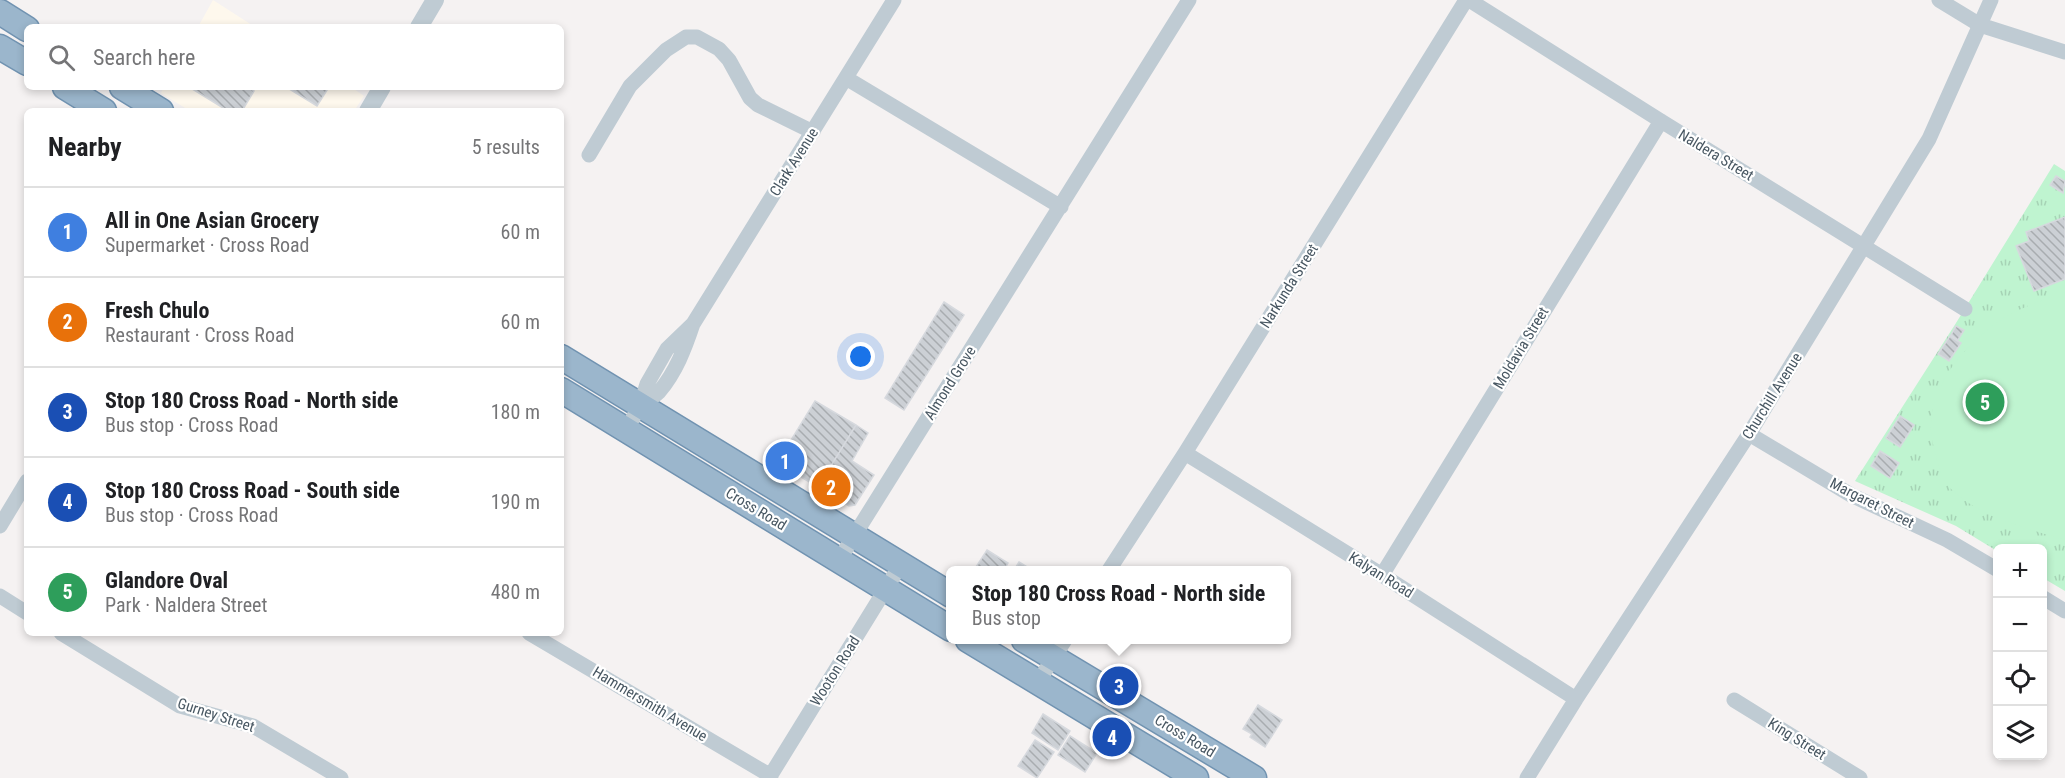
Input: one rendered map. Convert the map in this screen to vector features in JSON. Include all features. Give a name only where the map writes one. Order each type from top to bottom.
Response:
[{"type":"highway","points":[[0,12],[24,26]]},
{"type":"highway","points":[[0,47],[24,61]]},
{"type":"highway","points":[[70,90],[99,108]]},
{"type":"highway","points":[[127,90],[155,108]]},
{"type":"highway","name":"Cross Road","points":[[564,359],[946,592]]},
{"type":"highway","name":"Cross Road","points":[[564,392],[946,626]]},
{"type":"highway","name":"Cross Road","points":[[976,644],[1196,778]]},
{"type":"highway","name":"Cross Road","points":[[1042,644],[1059,649],[1211,752],[1254,778]]},
{"type":"street","name":"Clark Avenue","points":[[626,430],[640,405],[647,384],[667,349],[693,324],[894,0]]},
{"type":"street","name":"Almond Grove","points":[[838,560],[1189,0]]},
{"type":"street","name":"Naldera Street","points":[[1467,0],[1660,122],[1965,309]]},
{"type":"street","name":"Narkunda Street","points":[[1112,566],[1185,453],[1467,0]]},
{"type":"street","points":[[1939,0],[1980,25],[2065,52]]},
{"type":"street","name":"Churchill Avenue","points":[[1527,778],[1749,434],[1929,139],[1991,0]]},
{"type":"street","points":[[420,24],[430,2]]},
{"type":"street","points":[[589,155],[630,86],[666,50],[686,37],[697,37],[719,49],[729,60],[750,98],[758,105],[813,132]]},
{"type":"street","points":[[846,78],[1061,207]]},
{"type":"street","points":[[370,108],[380,90]]},
{"type":"street","name":"Moldavia Street","points":[[1382,575],[1660,122]]},
{"type":"street","name":"Margaret Street","points":[[1749,434],[1851,495],[1947,540],[1993,567]]},
{"type":"street","name":"Kalyan Road","points":[[1185,453],[1576,699]]},
{"type":"street","points":[[0,526],[24,487]]},
{"type":"street","name":"Wooton Road","points":[[770,777],[901,564]]},
{"type":"street","points":[[0,596],[24,611]]},
{"type":"street","points":[[2045,598],[2065,611]]},
{"type":"street","name":"Gurney Street","points":[[66,636],[180,706],[253,726],[341,778]]},
{"type":"street","name":"Hammersmith Avenue","points":[[534,636],[770,777]]},
{"type":"street","points":[[1038,682],[1059,649]]},
{"type":"street","name":"King Street","points":[[1734,700],[1860,778]]},
{"type":"street","points":[[1196,778],[1211,752]]},
{"type":"shaded area","points":[[213,0],[250,24],[200,24]]},
{"type":"shaded area","points":[[162,90],[355,90],[364,96],[356,108],[185,108],[161,93]]},
{"type":"green space","points":[[2054,164],[2065,171],[2065,591],[2047,580],[2047,544],[1993,544],[1993,549],[1956,526],[1855,481]]},
{"type":"green space","points":[[2065,292],[2065,540],[1990,515],[1976,508],[1952,490],[1939,469],[1931,425],[1933,407],[1939,390],[1959,357],[1973,343],[2009,315]]},
{"type":"building","points":[[194,90],[254,91],[244,108],[223,108]]},
{"type":"building","points":[[291,90],[327,90],[317,106]]},
{"type":"building","points":[[2056,176],[2065,181],[2063,193],[2050,185]]},
{"type":"building","points":[[2065,217],[2065,279],[2034,291],[2016,246],[2029,241],[2026,232]]},
{"type":"building","points":[[944,302],[964,315],[904,410],[885,398]]},
{"type":"building","points":[[1956,326],[1964,330],[1958,340],[1951,335]]},
{"type":"building","points":[[1950,336],[1961,343],[1949,361],[1938,354]]},
{"type":"building","points":[[815,401],[856,425],[818,487],[777,463]]},
{"type":"building","points":[[1900,416],[1914,425],[1900,447],[1886,438]]},
{"type":"building","points":[[856,425],[868,433],[852,461],[874,475],[855,505],[849,506],[818,487]]},
{"type":"building","points":[[1880,451],[1899,463],[1890,478],[1871,466]]},
{"type":"building","points":[[987,550],[1008,563],[1006,566],[977,566]]},
{"type":"building","points":[[1258,705],[1282,720],[1265,747],[1250,737],[1252,734],[1243,729]]},
{"type":"building","points":[[1043,714],[1070,731],[1058,750],[1032,733]]},
{"type":"building","points":[[1070,736],[1097,753],[1085,772],[1058,755]]},
{"type":"building","points":[[1035,740],[1054,752],[1037,778],[1018,766]]},
{"type":"place","name":"Glandore Oval","points":[[1985,402]]},
{"type":"place","name":"All in One Asian Grocery","points":[[785,461]]},
{"type":"place","name":"Fresh Chulo","points":[[831,487]]},
{"type":"place","name":"Stop 180 Cross Road - North side","points":[[1119,686]]},
{"type":"place","name":"Stop 180 Cross Road - South side","points":[[1112,737]]}]
